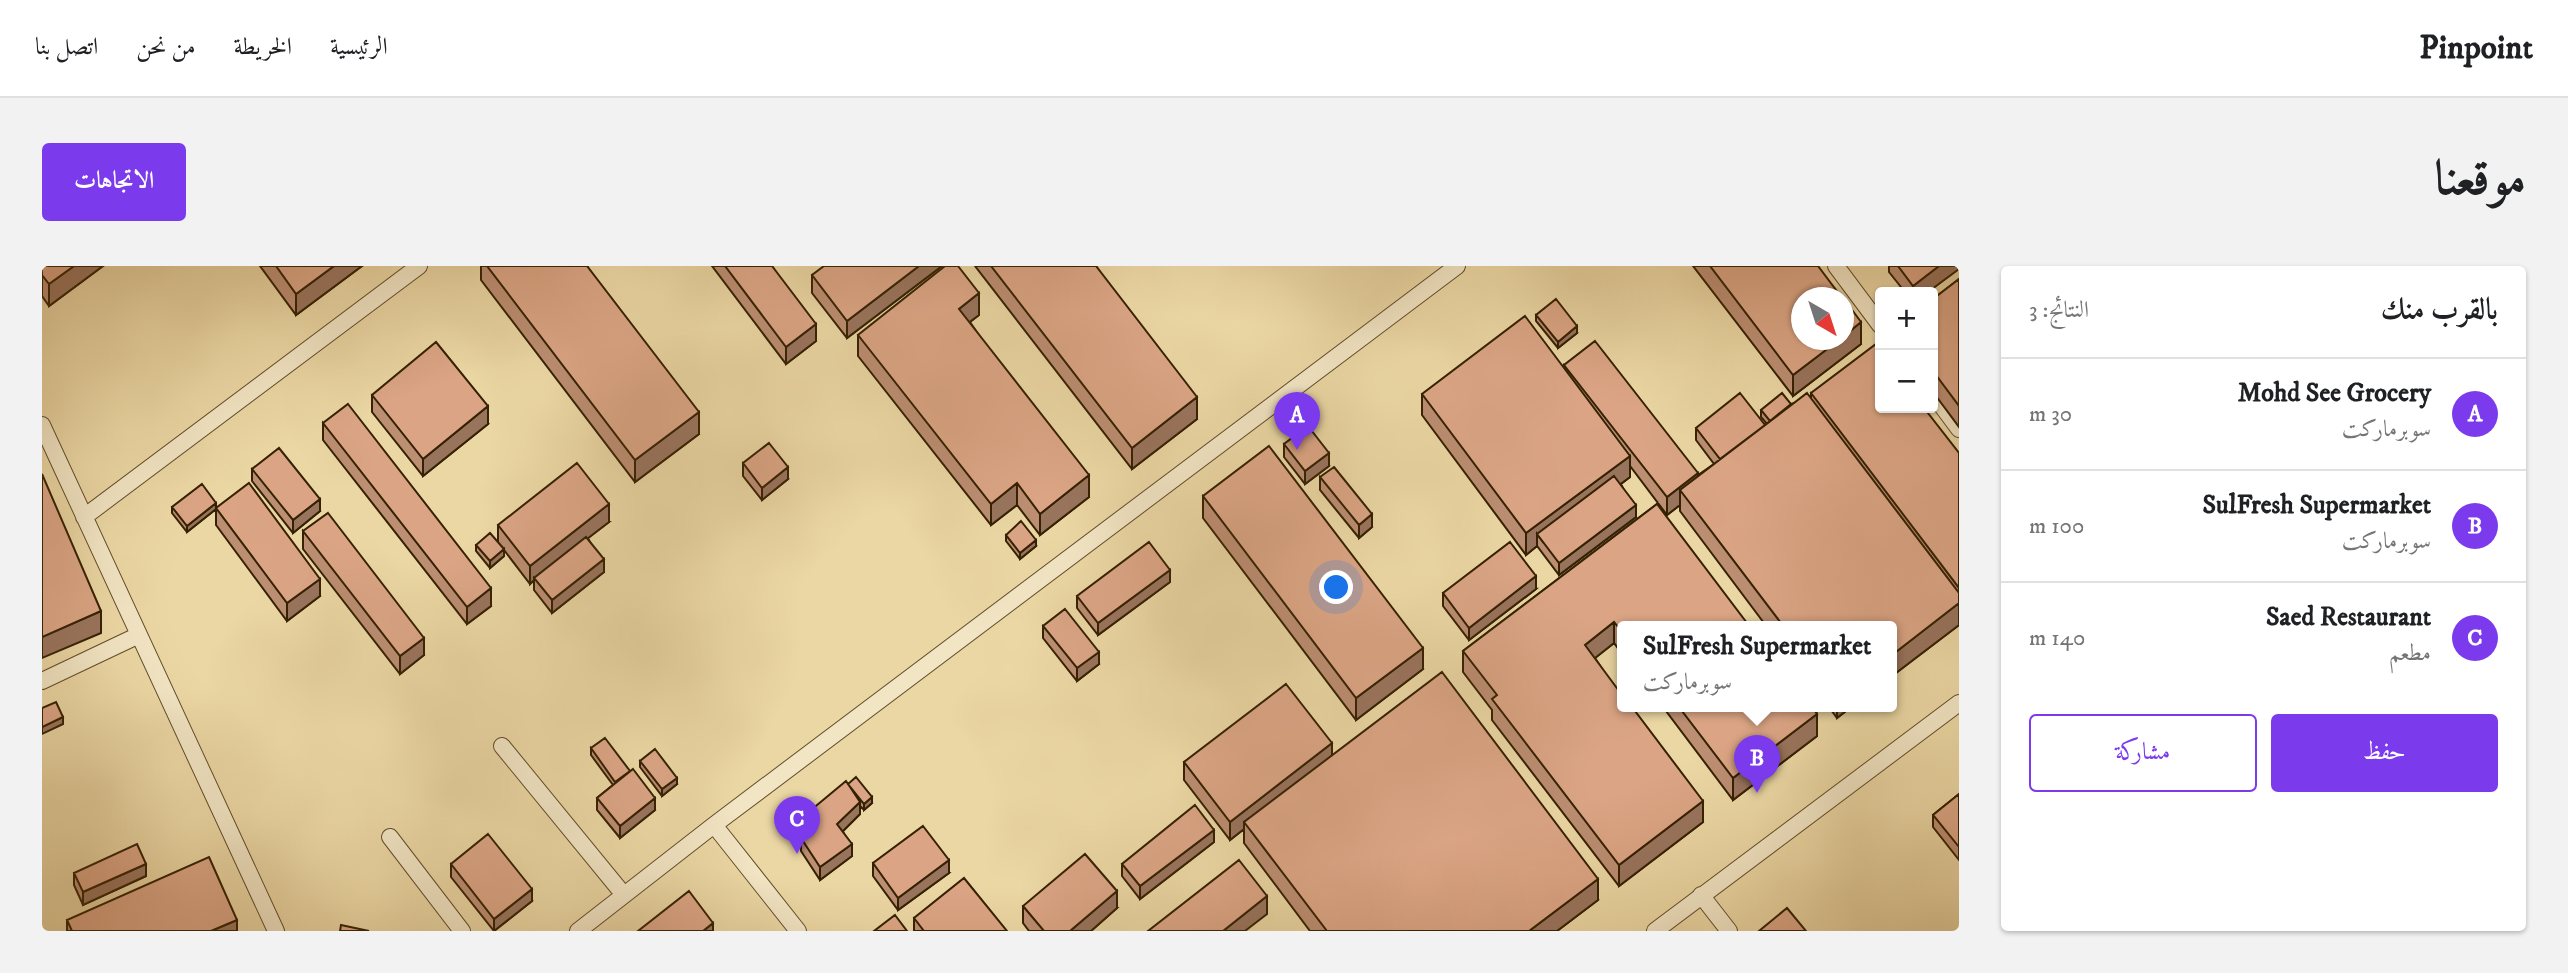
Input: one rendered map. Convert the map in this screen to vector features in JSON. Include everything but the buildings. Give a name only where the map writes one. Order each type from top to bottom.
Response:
[{"type":"lane","points":[[84,517],[419,266]]},
{"type":"lane","points":[[578,931],[714,825],[1457,266]]},
{"type":"lane","points":[[1836,266],[1875,318]]},
{"type":"lane","points":[[1938,401],[1959,429]]},
{"type":"lane","points":[[42,425],[276,931]]},
{"type":"lane","points":[[42,681],[139,635]]},
{"type":"lane","points":[[1655,931],[1959,703]]},
{"type":"lane","points":[[502,746],[624,895]]},
{"type":"lane","points":[[714,825],[798,931]]},
{"type":"lane","points":[[390,837],[462,931]]},
{"type":"lane","points":[[1701,895],[1729,931]]},
{"type":"place","name":"Mohd See Grocery","points":[[1297,450]]},
{"type":"place","name":"SulFresh Supermarket","points":[[1757,793]]},
{"type":"place","name":"Saed Restaurant","points":[[797,854]]}]
